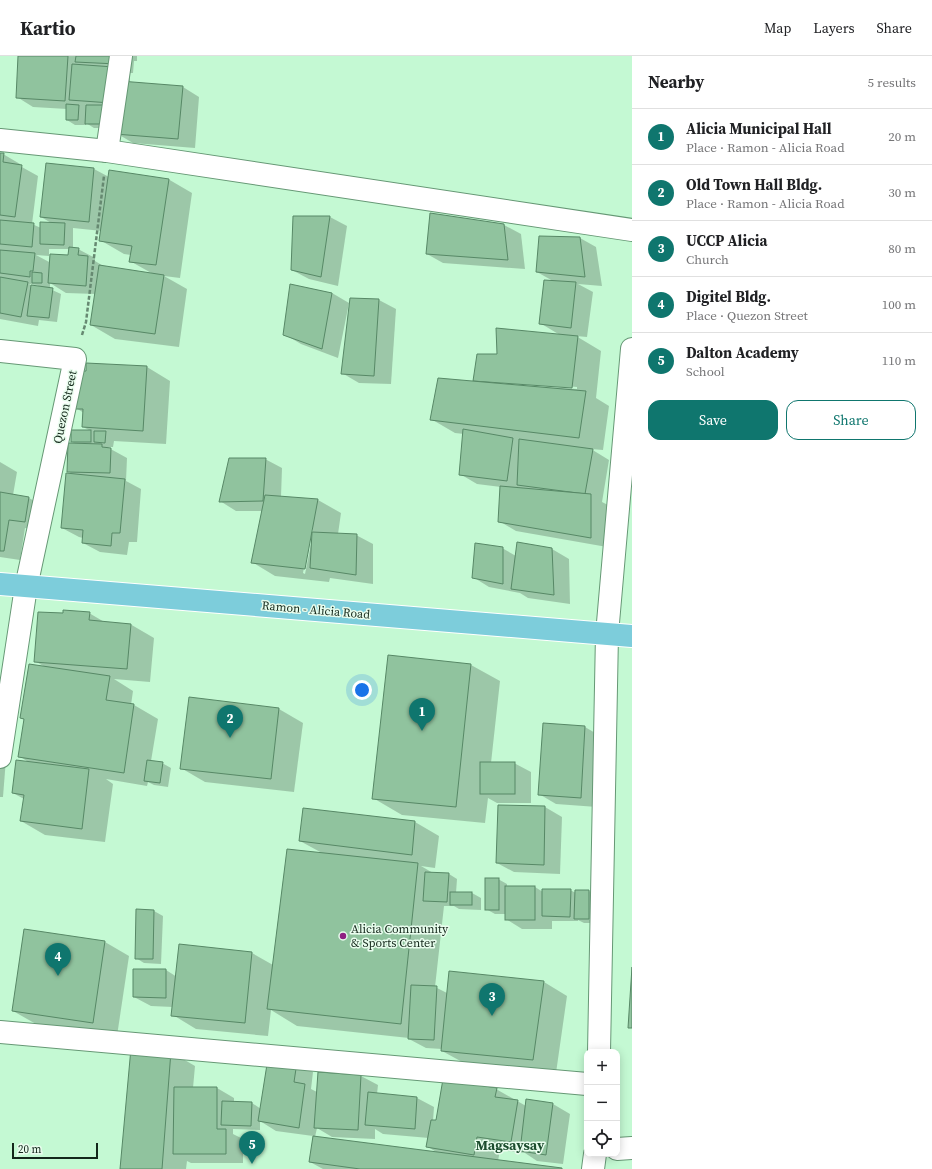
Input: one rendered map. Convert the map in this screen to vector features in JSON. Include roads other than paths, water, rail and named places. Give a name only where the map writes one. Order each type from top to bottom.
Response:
[{"type":"main road","name":"Ramon - Alicia Road","points":[[0,584],[632,636]]},
{"type":"street","points":[[107,151],[122,56]]},
{"type":"street","points":[[0,140],[107,151],[632,230]]},
{"type":"street","points":[[598,1049],[607,634],[632,349]]},
{"type":"street","name":"Quezon Street","points":[[0,352],[76,359],[26,587],[0,757]]},
{"type":"street","points":[[0,1032],[584,1084]]},
{"type":"street","points":[[620,1149],[632,1148]]},
{"type":"street","points":[[593,1169],[595,1157]]},
{"type":"place","name":"Alicia Municipal Hall","points":[[422,731]]},
{"type":"place","name":"Old Town Hall Bldg.","points":[[230,738]]},
{"type":"place","name":"Alicia Community & Sports Center","points":[[343,936]]},
{"type":"place","name":"Digitel Bldg.","points":[[58,976]]},
{"type":"place","name":"UCCP Alicia","points":[[492,1016]]},
{"type":"place","name":"Dalton Academy","points":[[252,1164]]},
{"type":"district","name":"Magsaysay","points":[[510,1145]]}]
